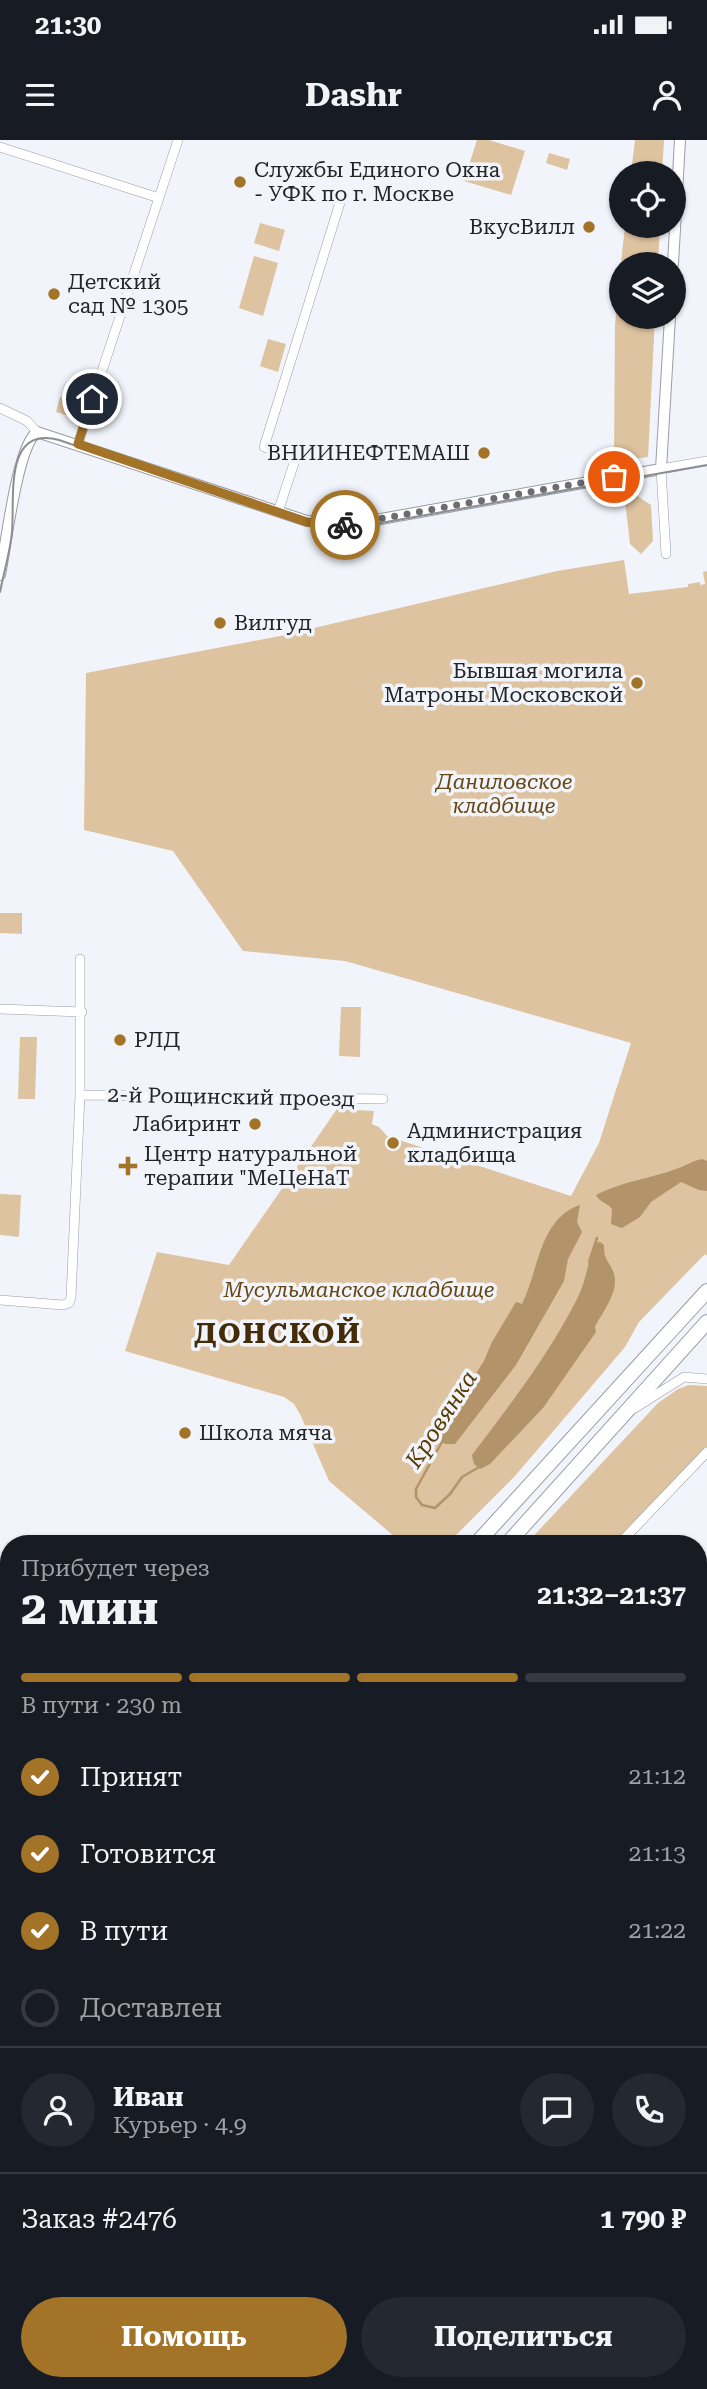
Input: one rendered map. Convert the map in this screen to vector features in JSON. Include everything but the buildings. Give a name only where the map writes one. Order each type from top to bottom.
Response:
[{"type":"main road","points":[[484,1535],[707,1290]]},
{"type":"main road","points":[[515,1535],[707,1322]]},
{"type":"street","points":[[78,444],[178,140]]},
{"type":"street","points":[[674,252],[680,140]]},
{"type":"street","points":[[0,147],[159,198]]},
{"type":"street","points":[[278,512],[296,457],[264,447],[343,193]]},
{"type":"street","points":[[666,554],[661,469],[669,329]]},
{"type":"street","points":[[0,408],[27,421],[37,432],[307,522],[347,525],[707,461]]},
{"type":"street","points":[[0,575],[22,459],[30,436],[37,432]]},
{"type":"street","points":[[0,1300],[63,1305],[69,1303],[71,1297],[80,1095],[80,960]]},
{"type":"street","points":[[0,1009],[82,1012]]},
{"type":"street","name":"2-й Рощинский проезд","points":[[80,1095],[383,1099]]},
{"type":"street","points":[[619,1418],[684,1377],[707,1379]]},
{"type":"street","points":[[628,1535],[707,1452]]},
{"type":"green space","points":[[477,140],[489,140],[525,151],[511,195],[464,181]]},
{"type":"green space","points":[[635,140],[664,140],[663,161],[632,161]]},
{"type":"green space","points":[[549,153],[570,159],[567,170],[546,163]]},
{"type":"green space","points":[[260,223],[285,230],[279,251],[254,243]]},
{"type":"green space","points":[[624,238],[659,238],[659,252],[622,252]]},
{"type":"green space","points":[[254,256],[278,263],[263,316],[239,308]]},
{"type":"green space","points":[[615,329],[654,329],[648,457],[614,461]]},
{"type":"green space","points":[[268,339],[286,344],[278,372],[260,366]]},
{"type":"green space","points":[[60,397],[73,401],[69,416],[56,412]]},
{"type":"green space","points":[[634,494],[651,505],[653,541],[641,554],[630,544],[625,501]]},
{"type":"green space","points":[[624,560],[629,594],[688,587],[688,584],[700,582],[700,585],[705,584],[703,572],[707,571],[707,1256],[705,1254],[639,1322],[625,1347],[515,1476],[456,1535],[393,1535],[329,1481],[300,1414],[294,1404],[284,1397],[125,1351],[157,1252],[229,1265],[337,1109],[374,1111],[372,1124],[387,1136],[571,1196],[599,1143],[631,1043],[345,961],[243,951],[173,851],[84,830],[86,673],[280,636],[557,571]]},
{"type":"green space","points":[[0,913],[22,913],[22,934],[0,933]]},
{"type":"green space","points":[[341,1007],[361,1007],[360,1057],[339,1056]]},
{"type":"green space","points":[[20,1037],[37,1037],[35,1099],[18,1099]]},
{"type":"green space","points":[[0,1194],[21,1195],[19,1237],[0,1235]]},
{"type":"green space","points":[[689,1385],[707,1386],[707,1459],[634,1535],[534,1535],[658,1403]]},
{"type":"shaded area","points":[[702,1159],[707,1161],[707,1191],[681,1182],[651,1202],[640,1217],[622,1228],[611,1224],[612,1209],[596,1195],[616,1186]]},
{"type":"shaded area","points":[[580,1205],[577,1222],[582,1232],[568,1259],[564,1281],[516,1365],[455,1444],[445,1444],[438,1439],[439,1431],[484,1361],[516,1302],[522,1304],[548,1234],[566,1212]]},
{"type":"shaded area","points":[[595,1243],[604,1245],[613,1271],[615,1286],[595,1327],[596,1332],[543,1408],[490,1464],[480,1469],[474,1464],[472,1455],[554,1340],[580,1292]]},
{"type":"waterway","name":"Кровянка","points":[[589,1262],[597,1238]]},
{"type":"waterway","name":"Кровянка","points":[[443,1440],[416,1489],[416,1497],[422,1505],[435,1508],[450,1494],[462,1477],[481,1466]]},
{"type":"tram line","points":[[0,592],[11,540],[16,468],[20,454],[28,443],[41,438],[59,440],[306,525],[347,529],[707,465]]},
{"type":"way so far","points":[[345,525],[614,477]]},
{"type":"place","name":"Службы Единого Окна - УФК по г. Москве","points":[[240,182]]},
{"type":"place","name":"ВкусВилл","points":[[589,227]]},
{"type":"place","name":"Детский сад № 1305","points":[[54,294]]},
{"type":"place","name":"ВНИИНЕФТЕМАШ","points":[[484,453]]},
{"type":"place","name":"Вилгуд","points":[[220,623]]},
{"type":"place","name":"Бывшая могила Матроны Московской","points":[[637,683]]},
{"type":"place","name":"РЛД","points":[[120,1040]]},
{"type":"place","name":"Лабиринт","points":[[255,1124]]},
{"type":"place","name":"Администрация кладбища","points":[[393,1143]]},
{"type":"place","name":"Центр натуральной терапии \"МеЦеНаТ","points":[[128,1166]]},
{"type":"place","name":"Школа мяча","points":[[185,1433]]},
{"type":"district","name":"ДОНСКОЙ","points":[[278,1333]]},
{"type":"route","points":[[92,399],[78,444],[307,522],[345,525]]},
{"type":"park label","name":"Даниловское кладбище","points":[[504,794]]},
{"type":"park label","name":"Мусульманское кладбище","points":[[359,1290]]}]
